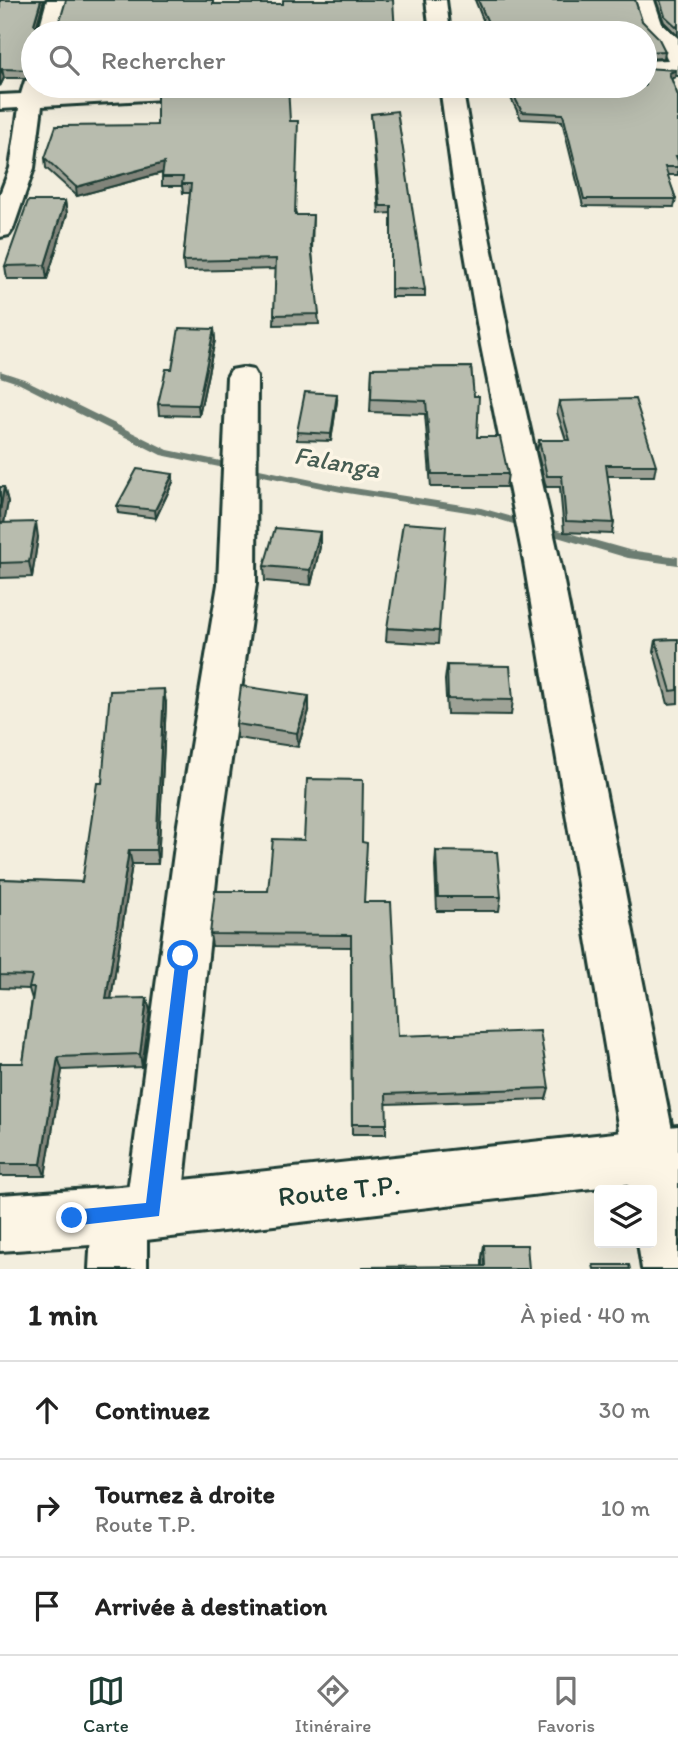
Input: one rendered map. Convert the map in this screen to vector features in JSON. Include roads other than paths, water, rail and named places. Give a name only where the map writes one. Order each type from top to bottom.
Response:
[{"type":"street","points":[[51,21],[57,0]]},
{"type":"street","points":[[436,0],[439,21]]},
{"type":"street","points":[[644,0],[651,21]]},
{"type":"street","points":[[657,30],[668,39],[678,59]]},
{"type":"street","points":[[657,67],[678,67]]},
{"type":"street","points":[[0,102],[21,96]]},
{"type":"street","points":[[0,229],[22,168],[30,98]]},
{"type":"street","points":[[454,98],[488,305],[664,1153],[671,1269]]},
{"type":"street","points":[[118,1269],[136,1213],[237,584],[242,377]]},
{"type":"street","name":"Route T.P.","points":[[0,1223],[136,1213],[664,1153]]},
{"type":"waterway","name":"Falanga","points":[[0,374],[21,381],[165,453],[341,489],[481,511],[628,554],[678,561]]}]
